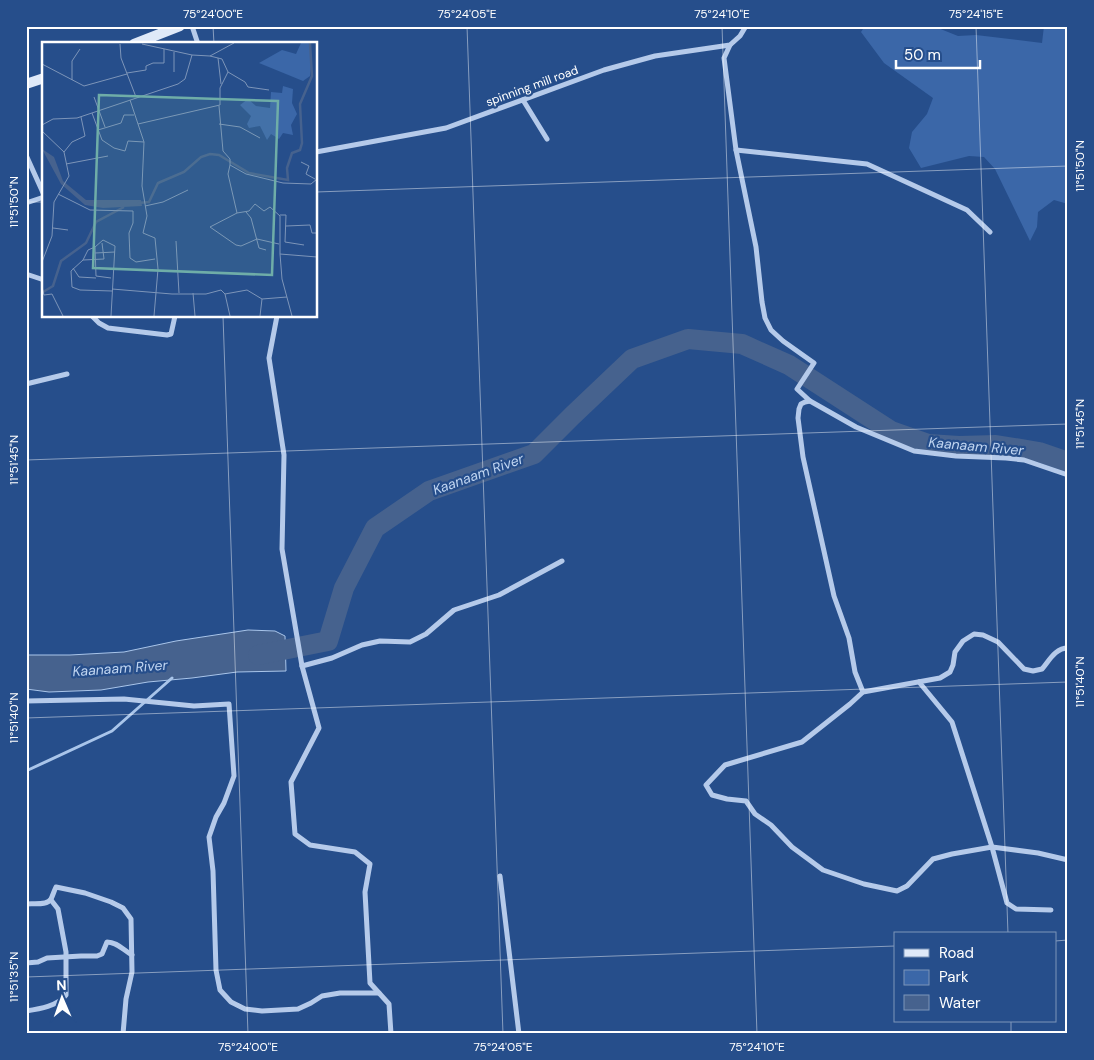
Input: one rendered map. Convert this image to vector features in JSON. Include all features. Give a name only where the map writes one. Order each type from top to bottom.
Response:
[{"type":"street","points":[[139,42],[180,26]]},
{"type":"street","points":[[192,26],[197,42]]},
{"type":"street","points":[[746,26],[740,36],[730,44],[724,58],[736,150],[756,247],[765,318],[771,330],[814,363],[797,389],[810,401],[856,427],[914,451],[956,456],[1024,460],[1068,475]]},
{"type":"street","name":"spinning mill road","points":[[318,152],[446,128],[604,70],[655,56],[730,44]]},
{"type":"street","points":[[26,84],[42,79]]},
{"type":"street","points":[[523,100],[547,139]]},
{"type":"street","points":[[736,150],[867,164],[967,210],[990,232]]},
{"type":"street","points":[[26,155],[42,191]]},
{"type":"street","points":[[26,203],[42,197]]},
{"type":"street","points":[[26,274],[42,279]]},
{"type":"street","points":[[94,318],[108,328],[167,335],[171,334],[175,318]]},
{"type":"street","points":[[277,318],[269,358],[284,455],[282,549],[302,666],[319,728],[291,782],[295,834],[310,845],[355,852],[370,864],[366,892],[370,983],[389,1004],[391,1034]]},
{"type":"street","points":[[26,384],[67,374]]},
{"type":"street","points":[[810,401],[801,404],[799,409],[798,418],[803,457],[834,596],[849,638],[855,672],[863,692]]},
{"type":"street","points":[[302,666],[332,658],[362,645],[380,642],[410,642],[426,634],[454,610],[499,595],[562,561]]},
{"type":"street","points":[[1068,648],[1062,648],[1055,652],[1042,669],[1033,671],[1024,669],[998,642],[983,635],[974,634],[963,641],[955,652],[950,672],[940,678],[863,692],[802,742],[725,765],[706,785],[712,795],[746,801],[755,814],[771,825],[792,847],[823,870],[864,884],[897,891],[906,886],[933,859],[952,854],[992,847],[1038,853],[1068,860]]},
{"type":"street","points":[[919,682],[952,722],[992,847],[1007,903],[1016,909],[1050,910]]},
{"type":"street","points":[[26,701],[124,699],[194,706],[229,704],[234,776],[209,837],[213,871],[216,970],[220,990],[230,1002],[245,1009],[262,1011],[298,1009],[322,996],[340,993],[379,993]]},
{"type":"street","points":[[500,876],[519,1034]]},
{"type":"street","points":[[26,904],[47,903],[56,887],[85,893],[124,908],[131,919],[132,972],[126,999],[123,1034]]},
{"type":"street","points":[[26,1012],[51,1005],[62,1000],[66,995],[66,952],[58,909],[50,900]]},
{"type":"street","points":[[26,963],[66,956],[97,956],[102,954],[106,942],[118,944],[132,955]]},
{"type":"green space","points":[[865,26],[933,26],[958,36],[976,35],[1042,43],[1044,26],[1068,26],[1068,204],[1054,200],[1038,212],[1037,227],[1030,241],[995,169],[984,157],[969,156],[921,168],[909,148],[912,132],[927,114],[933,98],[884,63],[861,32]]},
{"type":"water","points":[[248,630],[275,631],[285,636],[286,671],[237,672],[148,682],[101,690],[49,692],[26,689],[26,655],[124,652],[176,641]]},
{"type":"waterway","name":"Kaanaam River","points":[[258,655],[328,641],[344,588],[375,528],[429,491],[534,454],[632,359],[688,339],[742,344],[789,365],[891,431],[928,444],[959,446],[996,445],[1039,452],[1068,462]]},
{"type":"waterway","points":[[26,771],[112,731],[172,678]]}]
